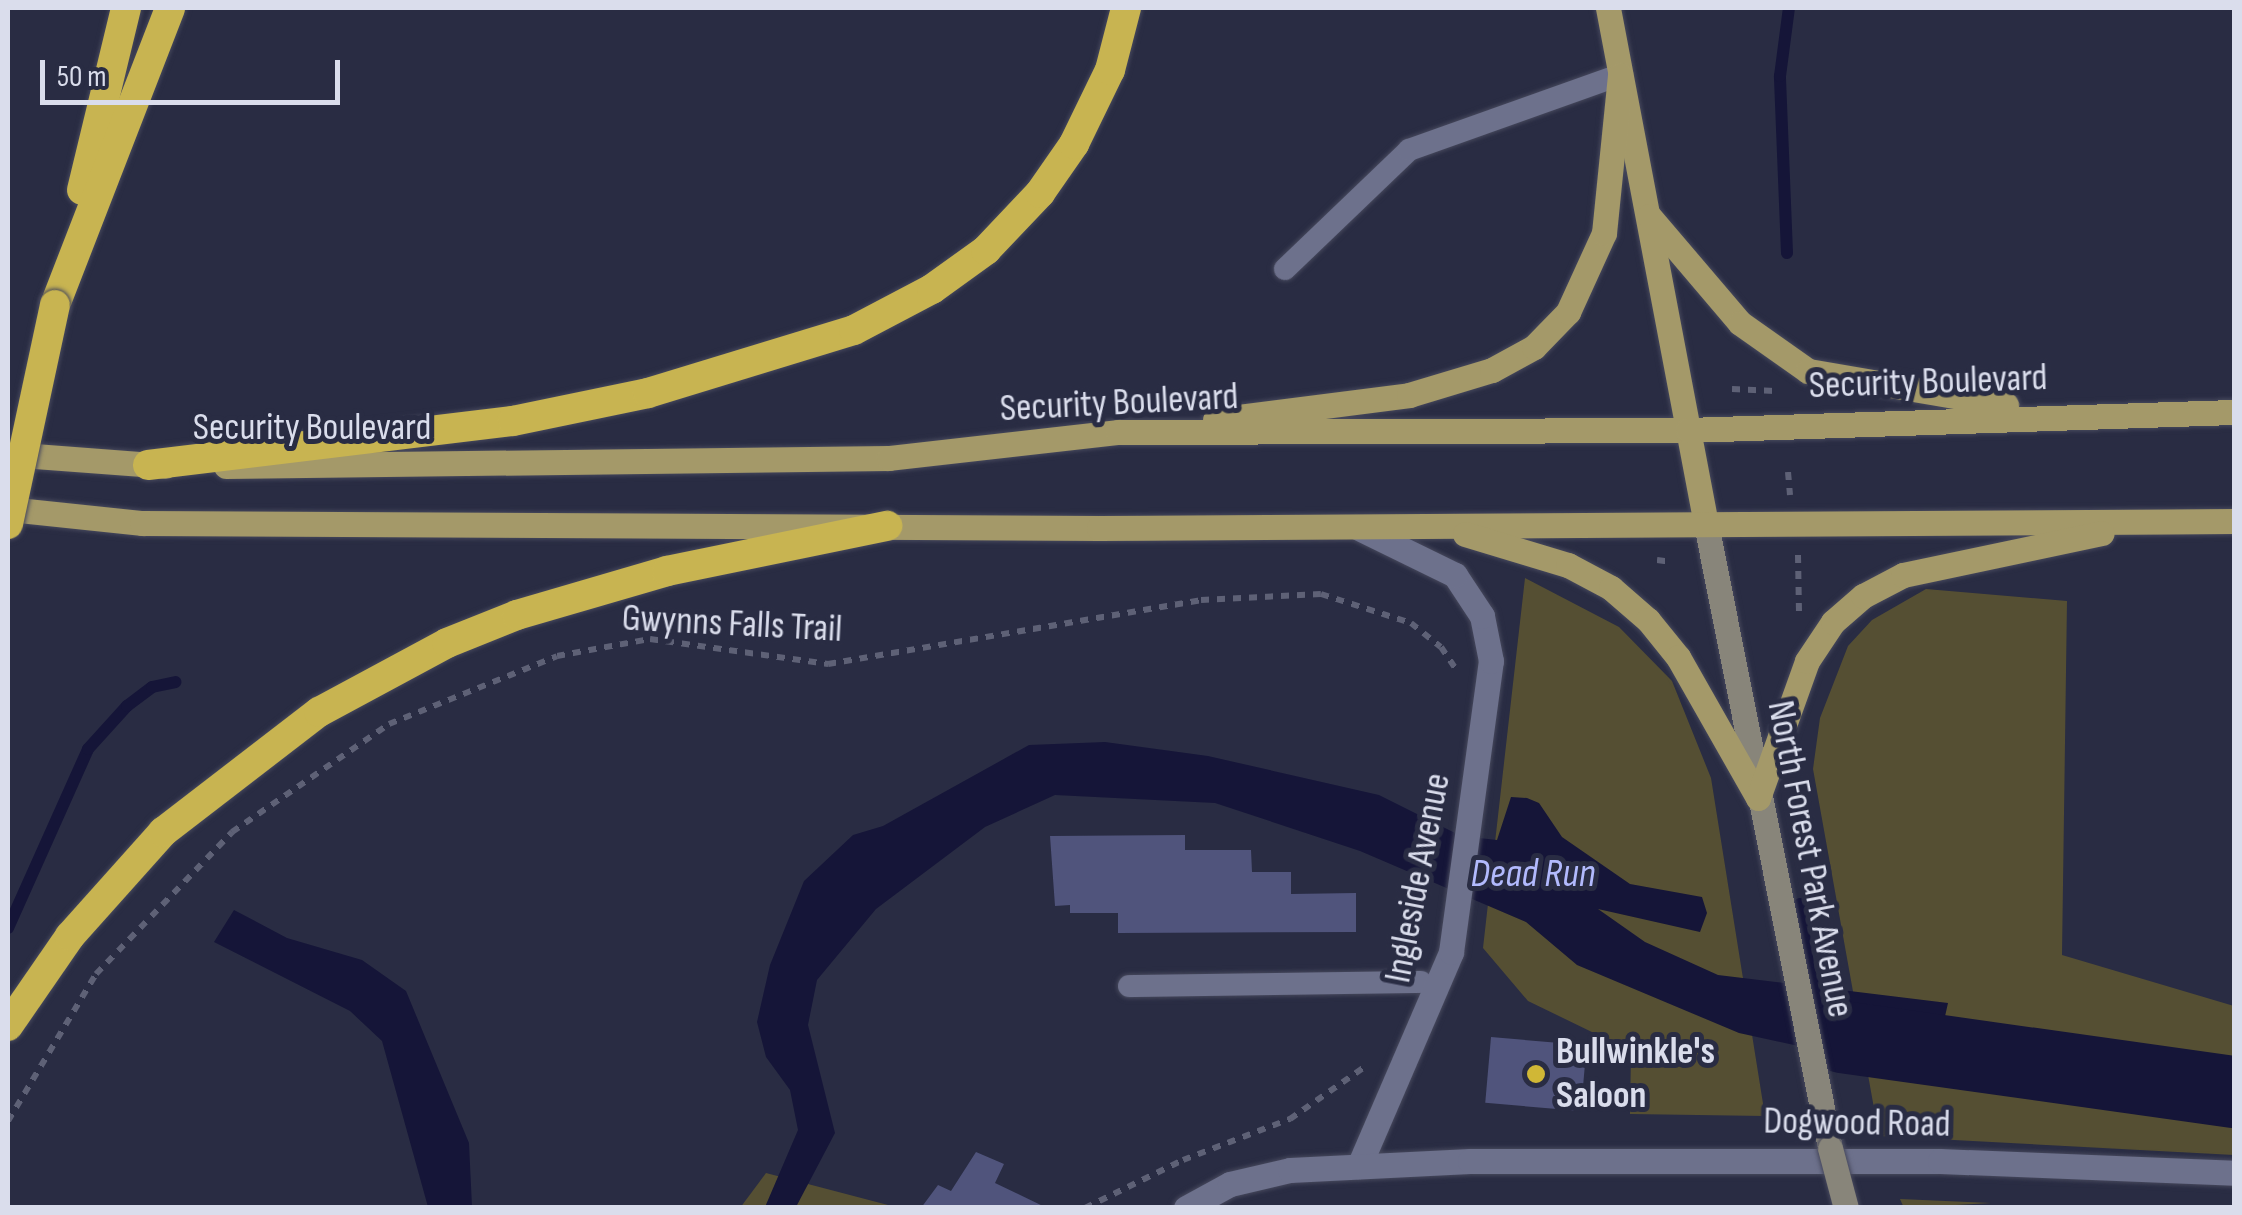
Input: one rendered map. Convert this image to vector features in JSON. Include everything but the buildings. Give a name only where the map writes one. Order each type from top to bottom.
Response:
[{"type":"highway","points":[[8,524],[55,305],[126,8]]},
{"type":"highway","points":[[55,305],[170,8]]},
{"type":"highway","points":[[148,466],[513,420],[648,393],[854,330],[932,289],[986,250],[1040,194],[1074,144],[1110,70],[1126,8]]},
{"type":"highway","points":[[8,1026],[70,936],[163,832],[319,712],[447,643],[517,615],[668,571],[887,526]]},
{"type":"main road","points":[[1608,8],[1706,524]]},
{"type":"main road","points":[[1118,432],[1409,395],[1492,370],[1534,347],[1575,300],[1604,232],[1620,76]]},
{"type":"main road","points":[[1646,212],[1740,323],[1808,372],[2065,414]]},
{"type":"main road","name":"Security Boulevard","points":[[8,454],[148,466],[889,458],[1118,432],[1688,430],[2065,414],[2234,412]]},
{"type":"main road","points":[[8,509],[142,522],[1438,526],[2234,521]]},
{"type":"main road","points":[[1758,798],[1806,661],[1833,622],[1863,596],[1903,575],[2155,522]]},
{"type":"main road","name":"North Forest Park Avenue","points":[[1706,524],[1766,842],[1846,1208]]},
{"type":"main road","points":[[1438,526],[1568,565],[1611,588],[1678,657],[1758,798]]},
{"type":"street","name":"Ingleside Avenue","points":[[1353,526],[1401,543],[1455,574],[1470,592],[1491,661],[1460,900],[1359,1166]]},
{"type":"street","name":"Dogwood Road","points":[[1186,1208],[1230,1184],[1290,1170],[1359,1166],[1732,1158],[2234,1174]]},
{"type":"lane","points":[[1286,270],[1409,150],[1620,76]]},
{"type":"lane","points":[[1128,986],[1430,985]]},
{"type":"path","points":[[1732,389],[1786,392]]},
{"type":"path","points":[[1788,472],[1790,496]]},
{"type":"path","points":[[1797,541],[1800,630]]},
{"type":"path","name":"Gwynns Falls Trail","points":[[8,1121],[96,974],[232,832],[389,724],[557,656],[650,639],[828,664],[1201,600],[1321,594],[1411,623],[1442,648],[1461,686]]},
{"type":"path","points":[[1085,1208],[1183,1160],[1290,1120],[1325,1101],[1366,1064]]},
{"type":"shaded area","points":[[1525,578],[1619,627],[1672,681],[1711,778],[1765,1116],[1630,1114],[1631,1051],[1528,1001],[1483,948]]},
{"type":"shaded area","points":[[1926,589],[2067,601],[2062,955],[2234,1006],[2234,1155],[1879,1136],[1813,769],[1820,718],[1848,646],[1872,620]]},
{"type":"shaded area","points":[[766,1173],[888,1205],[740,1208]]},
{"type":"shaded area","points":[[1900,1199],[1991,1203],[1904,1208]]},
{"type":"water","name":"Dead Run","points":[[1105,742],[1208,756],[1379,795],[1461,836],[1497,840],[1511,797],[1527,798],[1539,803],[1562,837],[1630,884],[1702,897],[1707,913],[1700,932],[1598,909],[1645,942],[1718,975],[1948,1003],[1932,1075],[1739,1033],[1577,965],[1526,922],[1360,851],[1215,803],[1055,795],[985,827],[876,909],[817,980],[808,1025],[835,1133],[796,1207],[765,1207],[798,1130],[790,1090],[766,1057],[757,1022],[770,965],[804,881],[853,835],[883,826],[1029,745]]},
{"type":"water","points":[[234,910],[287,938],[362,960],[406,991],[469,1143],[472,1207],[428,1207],[382,1041],[350,1011],[214,942]]},
{"type":"waterway","points":[[1787,253],[1780,76],[1789,8]]},
{"type":"waterway","points":[[8,928],[88,749],[127,706],[152,687],[175,682]]},
{"type":"waterway","points":[[1800,904],[1809,972],[1824,1003]]},
{"type":"waterway","name":"Dead Run","points":[[1842,1037],[2234,1092]]},
{"type":"place","name":"Bullwinkle's Saloon","points":[[1536,1074]]}]
